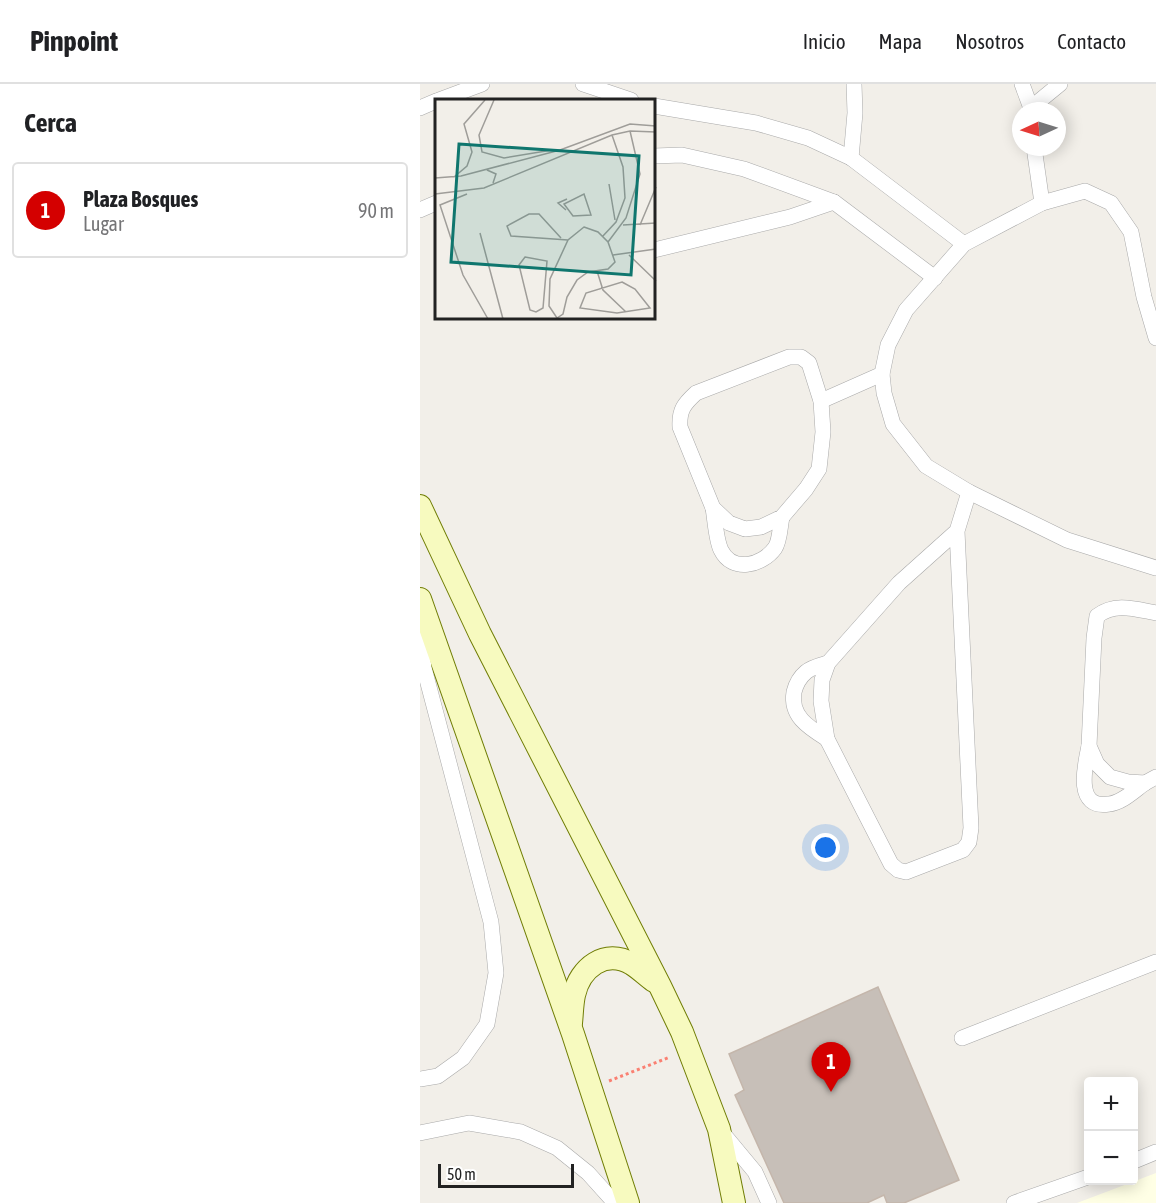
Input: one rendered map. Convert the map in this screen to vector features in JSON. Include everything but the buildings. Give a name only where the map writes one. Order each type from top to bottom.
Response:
[{"type":"street","points":[[442,99],[482,84]]},
{"type":"street","points":[[583,84],[628,99]]},
{"type":"street","points":[[851,158],[855,113],[854,84]]},
{"type":"street","points":[[1022,84],[1029,102]]},
{"type":"street","points":[[1040,102],[1060,84]]},
{"type":"street","points":[[420,108],[435,102]]},
{"type":"street","points":[[656,106],[756,123],[808,138],[851,158],[964,244]]},
{"type":"street","points":[[656,156],[682,155],[744,169],[834,201],[935,278]]},
{"type":"street","points":[[1035,156],[1042,202]]},
{"type":"street","points":[[1156,338],[1150,295],[1131,232],[1111,203],[1085,191],[1042,202],[964,244],[906,310],[888,345],[882,374],[884,393],[893,424],[926,466],[969,492],[1066,540],[1156,568]]},
{"type":"street","points":[[656,250],[790,217],[834,201]]},
{"type":"street","points":[[420,210],[435,203]]},
{"type":"street","points":[[713,508],[729,522],[745,529],[761,527],[782,517],[806,489],[819,469],[823,432],[821,401],[809,363],[801,357],[789,357],[696,393],[684,404],[679,413],[680,427],[713,508],[721,550],[731,561],[746,566],[760,562],[776,547],[782,517]]},
{"type":"street","points":[[821,401],[882,374]]},
{"type":"street","points":[[957,531],[899,583],[828,663],[822,680],[821,700],[827,739],[891,864],[898,870],[906,872],[963,850],[969,842],[970,817],[957,531],[969,492]]},
{"type":"street","points":[[420,506],[480,634],[660,986],[688,1049],[719,1129],[735,1203]]},
{"type":"street","points":[[420,600],[571,1027],[628,1203]]},
{"type":"street","points":[[1151,780],[1125,797],[1109,804],[1094,802],[1085,793],[1083,776],[1089,746],[1097,616],[1107,609],[1119,607],[1156,613]]},
{"type":"street","points":[[420,635],[424,668],[491,922],[496,973],[487,1024],[463,1058],[438,1076],[420,1079]]},
{"type":"street","points":[[827,739],[808,728],[797,716],[793,701],[796,684],[807,671],[828,663]]},
{"type":"street","points":[[1089,746],[1097,764],[1110,777],[1128,782],[1151,780]]},
{"type":"street","points":[[571,1027],[574,994],[594,962],[615,958],[632,964],[660,986]]},
{"type":"street","points":[[962,1038],[1156,962]]},
{"type":"street","points":[[420,1133],[469,1123],[521,1132],[557,1148],[588,1173],[615,1203]]},
{"type":"street","points":[[719,1129],[755,1172],[769,1203]]},
{"type":"street","points":[[1138,1159],[1156,1152]]},
{"type":"street","points":[[1014,1203],[1084,1179]]},
{"type":"path","points":[[591,1088],[688,1049]]},
{"type":"shaded area","points":[[1156,1173],[1156,1203],[1077,1203],[1124,1185],[1138,1185],[1138,1180]]},
{"type":"place","name":"Plaza Bosques","points":[[831,1092]]}]
